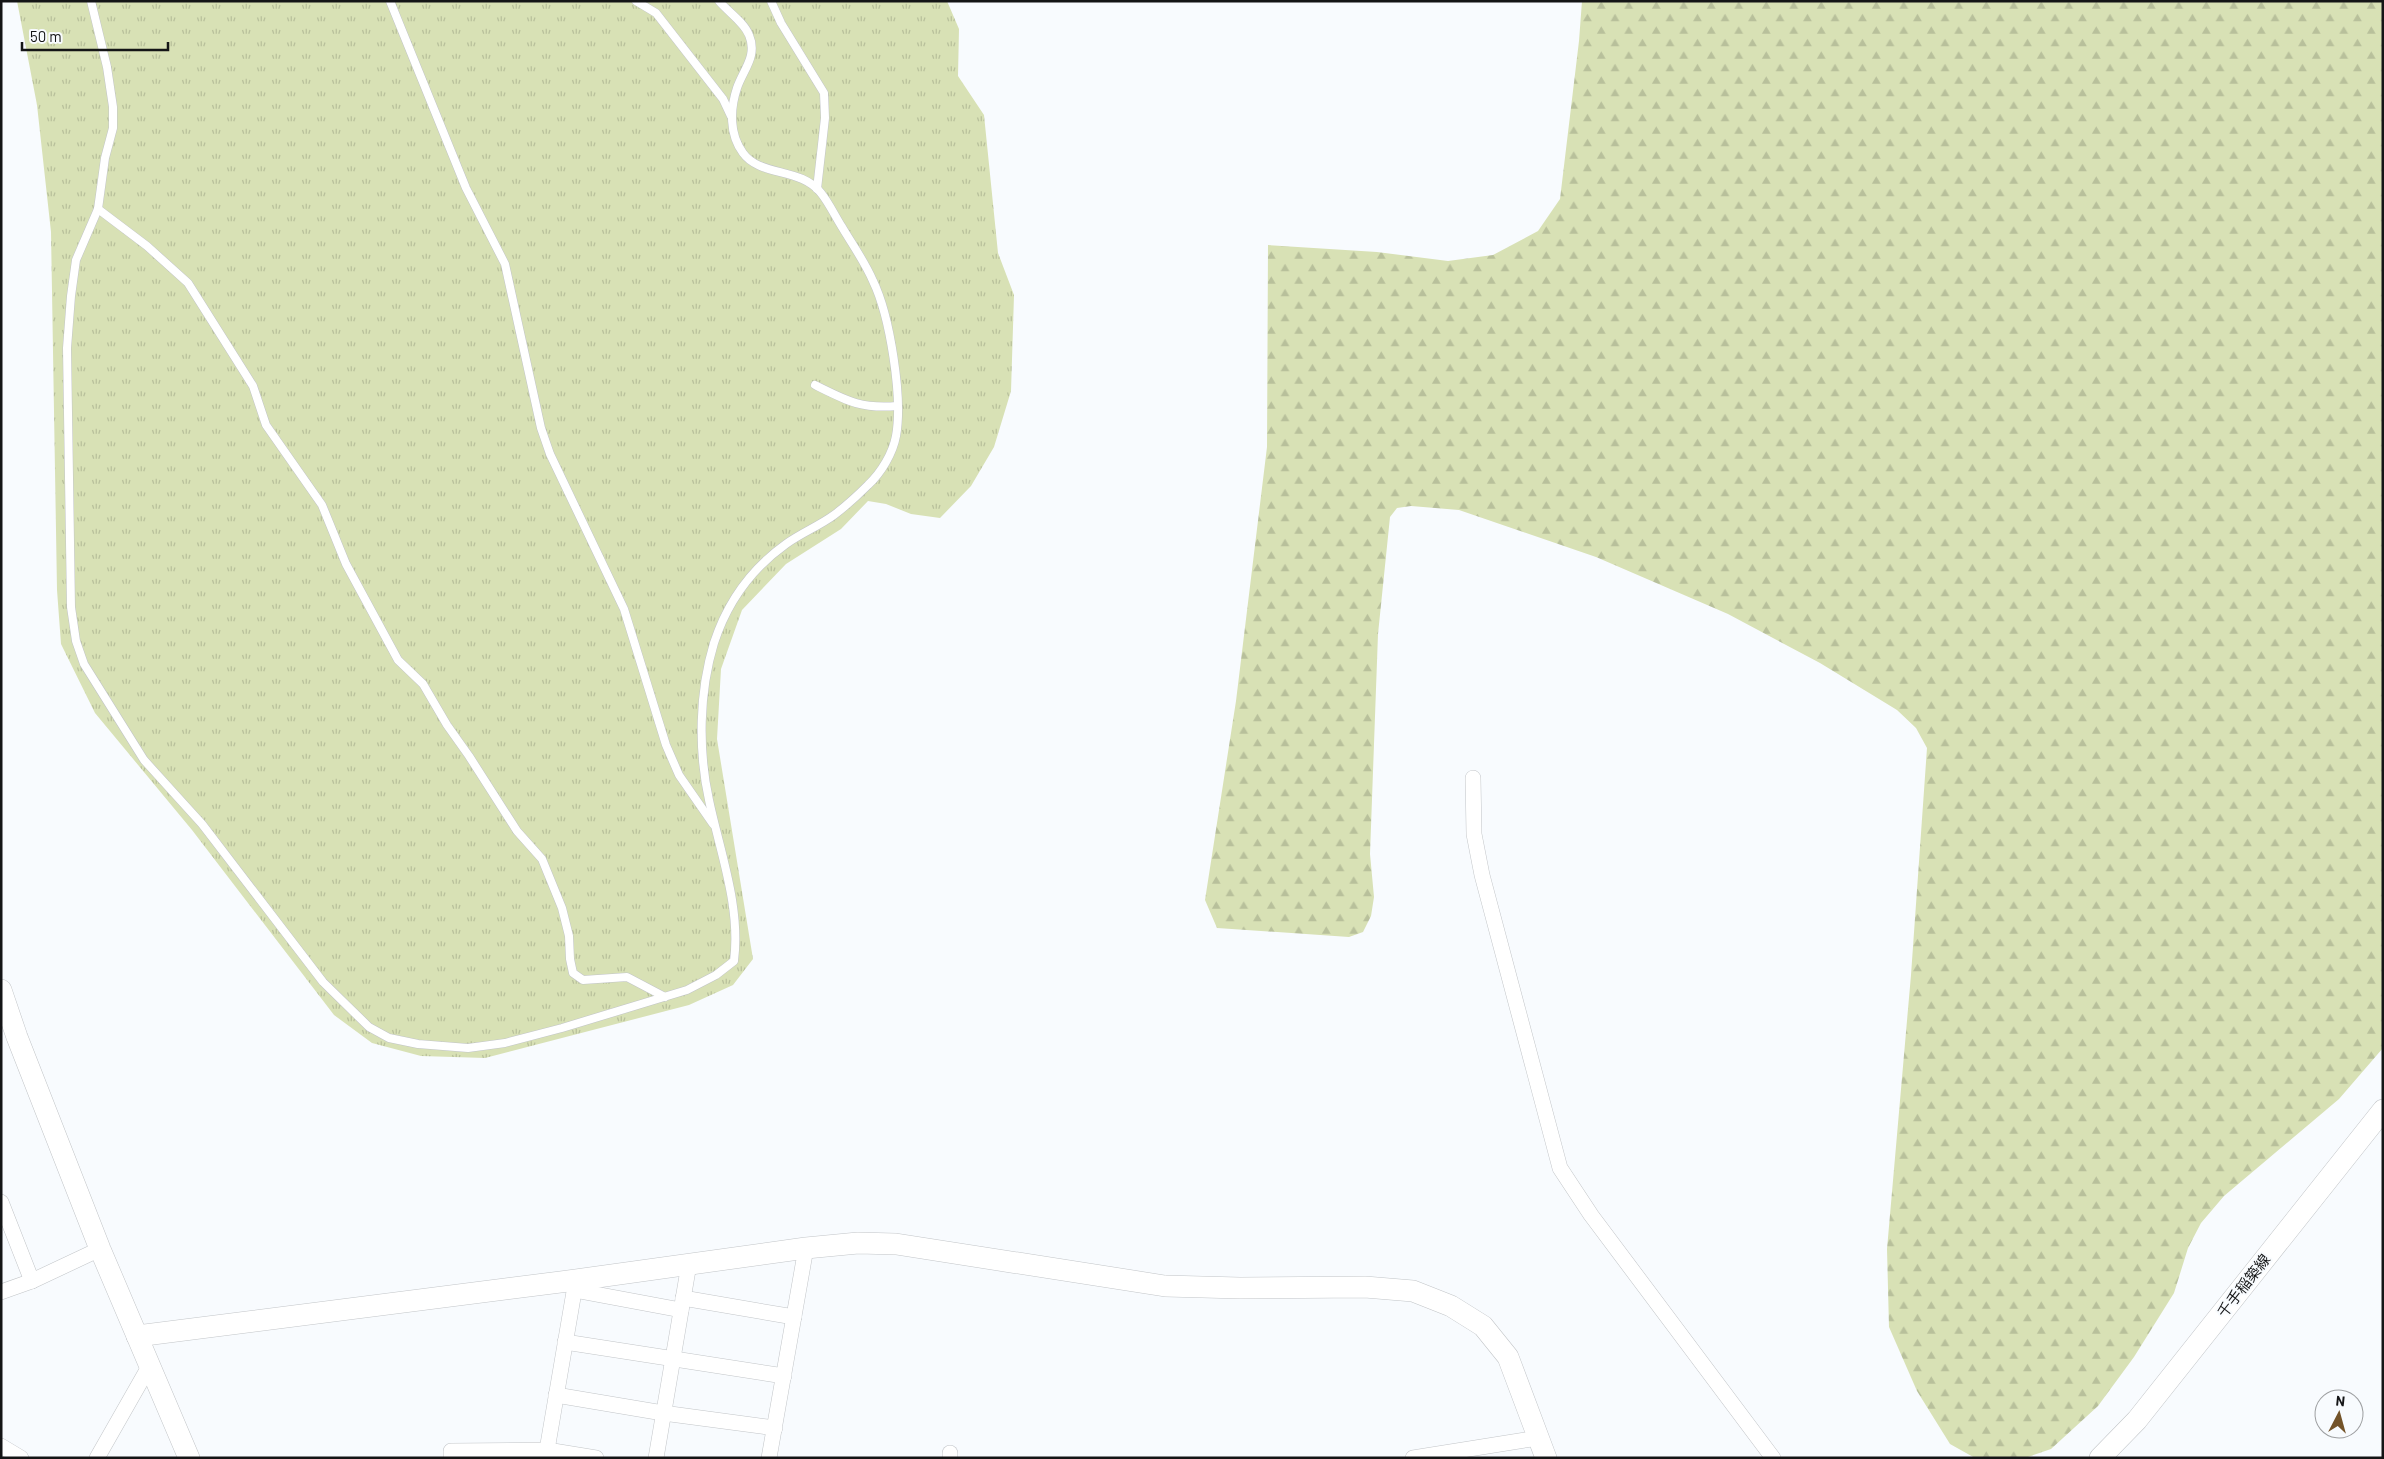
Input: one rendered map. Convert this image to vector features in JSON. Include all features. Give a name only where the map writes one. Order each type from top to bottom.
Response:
[{"type":"street","points":[[1473,778],[1474,834],[1482,875],[1560,1168],[1591,1215],[1773,1458]]},
{"type":"street","points":[[1,990],[17,1037],[100,1249],[189,1458]]},
{"type":"street","name":"千手稲築線","points":[[2100,1458],[2137,1420],[2383,1110]]},
{"type":"street","points":[[1,1202],[32,1282]]},
{"type":"street","points":[[137,1336],[575,1284],[690,1264],[806,1248],[858,1242],[896,1244],[1165,1286],[1240,1288],[1365,1287],[1413,1291],[1451,1306],[1483,1326],[1508,1357],[1546,1458]]},
{"type":"street","points":[[770,1458],[806,1248]]},
{"type":"street","points":[[1,1292],[32,1282],[100,1249]]},
{"type":"street","points":[[656,1458],[690,1264]]},
{"type":"street","points":[[575,1284],[682,1304],[794,1318]]},
{"type":"street","points":[[547,1450],[575,1284]]},
{"type":"street","points":[[565,1342],[784,1376]]},
{"type":"street","points":[[97,1458],[150,1365]]},
{"type":"street","points":[[556,1395],[663,1413],[775,1428]]},
{"type":"street","points":[[1413,1458],[1538,1438]]},
{"type":"street","points":[[1,1446],[21,1458]]},
{"type":"street","points":[[451,1458],[451,1451],[547,1450],[596,1458]]},
{"type":"lane","points":[[91,1],[107,67],[113,107],[113,128],[105,158],[98,209],[76,260],[67,348],[71,607],[76,641],[84,664],[144,760],[202,824],[323,982],[369,1027],[389,1038],[418,1044],[468,1048],[505,1043],[562,1028],[687,990],[716,975],[734,961],[736,928],[716,828],[708,798],[704,755],[702,695],[714,644],[728,608],[751,574],[786,544],[834,515],[871,483],[890,454],[896,436],[897,406],[892,343],[874,281],[817,189],[810,181],[765,168],[748,160],[741,151],[734,134],[731,116],[723,99],[656,13],[636,1]]},
{"type":"lane","points":[[390,1],[466,188],[505,264],[541,428],[550,454],[624,609],[666,745],[679,775],[716,828]]},
{"type":"lane","points":[[719,1],[749,35],[752,51],[749,67],[738,87],[731,116]]},
{"type":"lane","points":[[771,1],[781,23],[824,94],[825,118],[817,189]]},
{"type":"lane","points":[[98,209],[147,246],[188,283],[253,386],[266,424],[322,505],[346,564],[398,660],[423,684],[447,725],[517,831],[542,860],[562,908],[569,936],[570,959],[573,972],[583,980],[627,977],[665,997]]},
{"type":"lane","points":[[816,385],[848,402],[870,407],[897,406]]},
{"type":"green space","points":[[17,1],[947,1],[959,29],[958,76],[984,115],[998,253],[1014,295],[1011,391],[994,447],[971,486],[940,518],[911,514],[886,504],[868,501],[841,529],[786,564],[742,610],[721,669],[717,739],[753,959],[733,985],[689,1005],[485,1058],[421,1056],[372,1043],[334,1015],[192,830],[95,713],[61,644],[57,590],[51,232],[37,105]]},
{"type":"green space","points":[[1582,1],[2383,1],[2383,1048],[2339,1099],[2224,1196],[2201,1223],[2188,1248],[2174,1293],[2134,1357],[2098,1406],[2051,1449],[2025,1458],[1975,1458],[1950,1444],[1917,1391],[1889,1327],[1887,1249],[1911,975],[1927,748],[1916,728],[1897,710],[1820,663],[1728,614],[1596,557],[1459,510],[1411,506],[1397,508],[1390,517],[1378,634],[1370,854],[1374,897],[1371,916],[1363,932],[1349,937],[1217,928],[1205,900],[1236,701],[1267,447],[1268,245],[1377,252],[1448,261],[1493,255],[1538,231],[1560,199]]}]
